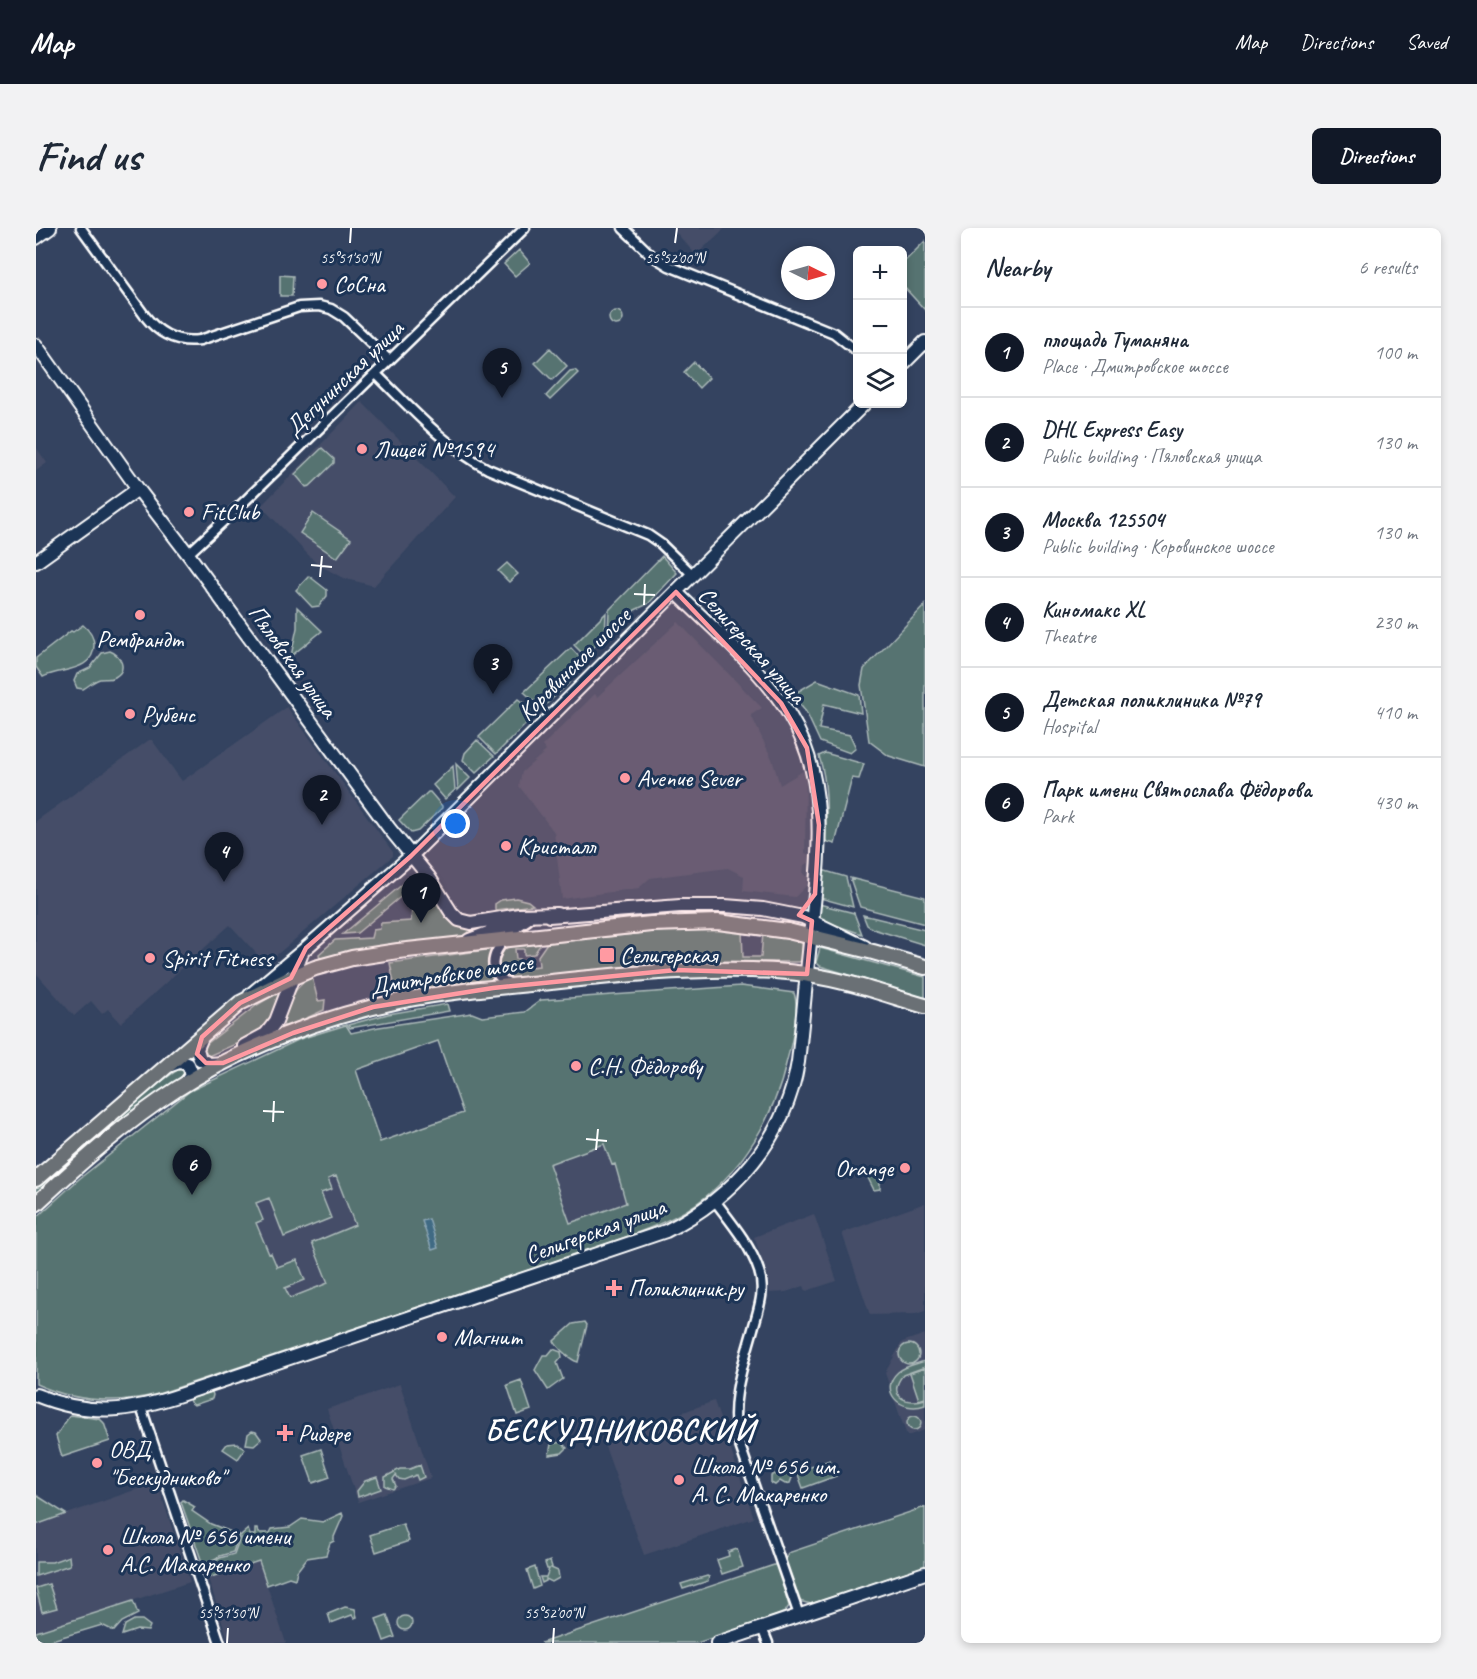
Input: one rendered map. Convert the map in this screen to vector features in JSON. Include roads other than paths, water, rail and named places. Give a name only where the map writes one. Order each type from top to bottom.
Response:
[{"type":"main road","name":"Дмитровское шоссе","points":[[36,1179],[240,1003],[291,978],[352,958],[680,921],[761,926],[873,952],[925,967]]},
{"type":"main road","name":"Дмитровское шоссе","points":[[36,1204],[93,1152],[129,1124],[217,1064],[293,1033],[373,1007],[453,992],[676,970],[713,969],[807,974],[852,984],[925,1006]]},
{"type":"street","points":[[36,238],[50,228]]},
{"type":"street","points":[[81,228],[145,316],[155,328],[172,338],[186,341],[200,340],[299,307],[319,306],[337,311],[389,360]]},
{"type":"street","name":"Дегунинская улица","points":[[188,554],[254,493],[525,228]]},
{"type":"street","points":[[623,228],[651,255],[669,266],[834,333],[853,347]]},
{"type":"street","points":[[907,361],[925,342]]},
{"type":"street","name":"Пяловская улица","points":[[36,345],[138,489],[411,856],[429,877],[451,912],[464,922],[481,922],[519,915],[557,914]]},
{"type":"street","points":[[375,374],[465,456],[488,469],[648,535],[662,544],[693,575]]},
{"type":"street","name":"Коровинское шоссе","points":[[240,1003],[411,856],[860,408]]},
{"type":"street","points":[[36,562],[138,489]]},
{"type":"street","name":"Селигерская улица","points":[[36,1395],[85,1408],[110,1410],[141,1407],[651,1237],[676,1226],[715,1201],[735,1183],[759,1155],[784,1112],[796,1076],[815,894],[819,810],[813,770],[801,736],[782,703],[755,671],[676,592]]},
{"type":"street","points":[[788,913],[805,906],[815,894]]},
{"type":"street","points":[[451,946],[528,920],[557,914],[680,906],[725,906],[788,913],[812,921],[873,952]]},
{"type":"street","points":[[520,985],[506,982],[496,971],[495,957],[502,940],[510,931],[528,920]]},
{"type":"street","name":"Коровинское шоссе","points":[[291,978],[306,948]]},
{"type":"street","name":"Дмитровское шоссе","points":[[217,1064],[272,1028],[280,1013],[291,978]]},
{"type":"street","points":[[202,1037],[197,1046],[197,1054],[201,1061],[217,1064]]},
{"type":"street","points":[[165,1067],[176,1062],[188,1064],[192,1074],[184,1085]]},
{"type":"street","points":[[715,1201],[751,1254],[760,1277],[762,1296],[738,1381],[735,1426],[799,1615]]},
{"type":"street","points":[[141,1407],[220,1643]]},
{"type":"street","points":[[717,1643],[925,1573]]},
{"type":"street","points":[[762,1628],[768,1643]]},
{"type":"place","name":"СоСна","points":[[322,284]]},
{"type":"place","name":"Детская поликлиника №79","points":[[502,398]]},
{"type":"place","name":"Лицей №1594","points":[[362,449]]},
{"type":"place","name":"FitClub","points":[[189,512]]},
{"type":"place","name":"Рембрандт","points":[[140,615]]},
{"type":"place","name":"Москва 125504","points":[[493,694]]},
{"type":"place","name":"Рубенс","points":[[130,714]]},
{"type":"place","name":"Avenue Sever","points":[[625,778]]},
{"type":"place","name":"DHL Express Easy","points":[[322,825]]},
{"type":"place","name":"Кристалл","points":[[506,846]]},
{"type":"place","name":"Киномакс XL","points":[[224,882]]},
{"type":"place","name":"площадь Туманяна","points":[[421,923]]},
{"type":"place","name":"Селигерская","points":[[607,955]]},
{"type":"place","name":"Spirit Fitness","points":[[150,958]]},
{"type":"place","name":"С.Н. Фёдорову","points":[[576,1066]]},
{"type":"place","name":"Orange","points":[[905,1168]]},
{"type":"place","name":"Парк имени Святослава Фёдорова","points":[[192,1195]]},
{"type":"place","name":"Поликлиник.ру","points":[[614,1288]]},
{"type":"place","name":"Магнит","points":[[442,1337]]},
{"type":"place","name":"Ридере","points":[[285,1433]]},
{"type":"place","name":"ОВД \"Бескудниково\"","points":[[97,1463]]},
{"type":"place","name":"Школа № 656 им. А. С. Макаренко","points":[[679,1480]]},
{"type":"place","name":"Школа № 656 имени А.С. Макаренко","points":[[108,1550]]},
{"type":"district","name":"БЕСКУДНИКОВСКИЙ","points":[[620,1430]]}]
